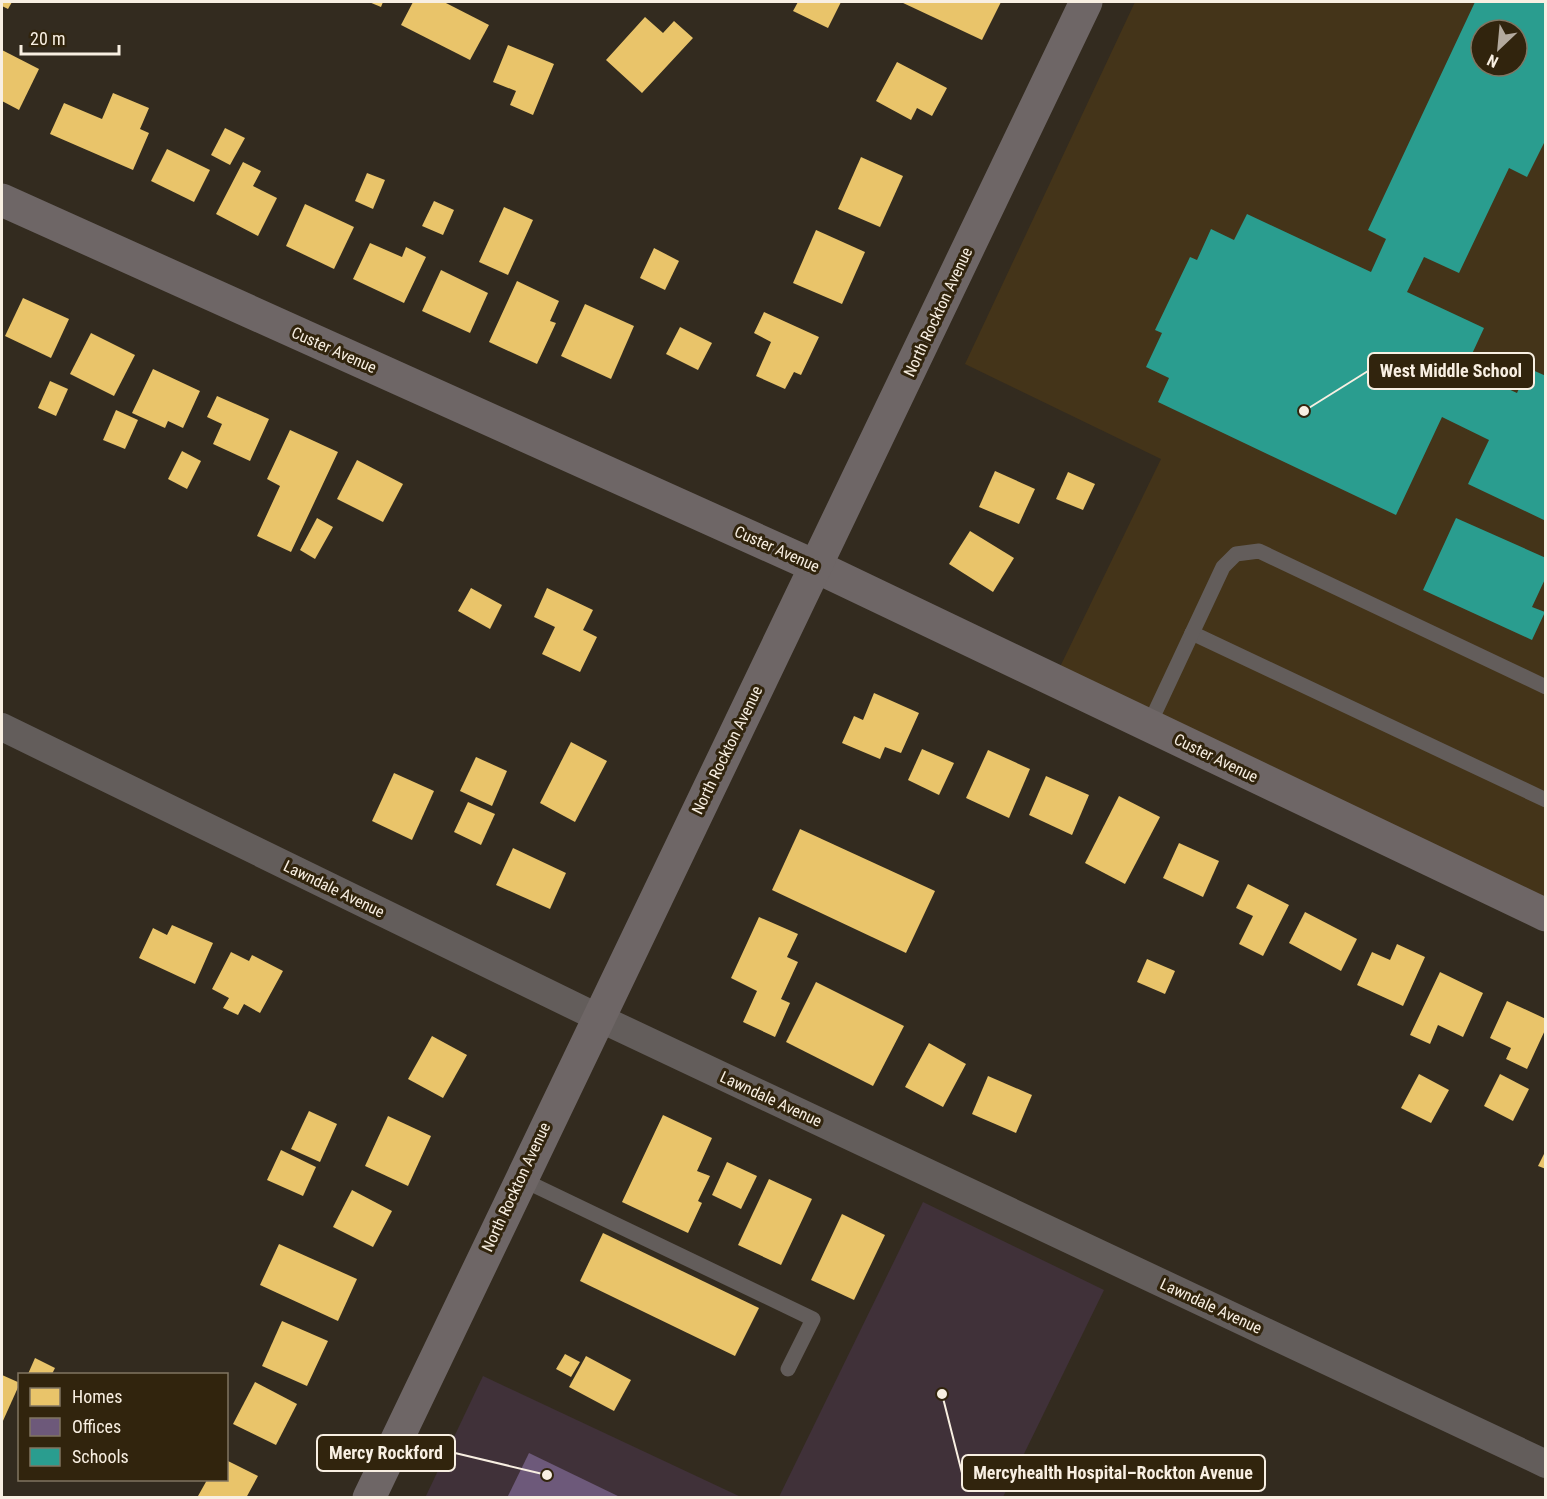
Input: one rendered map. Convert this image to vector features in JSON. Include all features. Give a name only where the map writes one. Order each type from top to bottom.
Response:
[{"type":"street","name":"North Rockton Avenue","points":[[369,1497],[597,1017],[817,567],[1086,2]]},
{"type":"street","name":"Custer Avenue","points":[[2,200],[817,567],[1545,915]]},
{"type":"street","name":"Lawndale Avenue","points":[[2,728],[597,1017],[1545,1464]]},
{"type":"lane","points":[[1149,725],[1223,567],[1236,554],[1259,551],[1545,687]]},
{"type":"lane","points":[[1192,633],[1545,800]]},
{"type":"lane","points":[[521,1179],[813,1319],[788,1370]]},
{"type":"shaded area","points":[[1135,2],[1545,2],[1545,902],[1058,671],[1161,459],[965,364]]},
{"type":"shaded area","points":[[923,1202],[1104,1290],[1003,1497],[779,1497]]},
{"type":"shaded area","points":[[483,1376],[741,1497],[425,1498]]},
{"type":"building: Homes","points":[[2,2],[12,2],[8,9],[2,6]]},
{"type":"building: Homes","points":[[369,2],[383,2],[381,7]]},
{"type":"building: Homes","points":[[413,2],[444,2],[489,25],[470,60],[401,25]]},
{"type":"building: Homes","points":[[798,2],[841,2],[828,28],[793,11]]},
{"type":"building: Homes","points":[[901,2],[1001,2],[982,40]]},
{"type":"building: Homes","points":[[645,17],[663,33],[674,21],[693,38],[642,93],[606,60]]},
{"type":"building: Homes","points":[[508,45],[554,64],[533,115],[510,105],[516,91],[493,82]]},
{"type":"building: Homes","points":[[2,50],[39,69],[19,110],[2,101]]},
{"type":"building: Homes","points":[[897,62],[947,88],[932,116],[917,108],[911,120],[876,101]]},
{"type":"building: Homes","points":[[113,93],[149,108],[140,129],[149,133],[133,170],[50,134],[64,103],[102,119]]},
{"type":"building: Homes","points":[[225,128],[245,138],[230,165],[211,155]]},
{"type":"building: Homes","points":[[167,149],[210,170],[194,202],[151,181]]},
{"type":"building: Homes","points":[[861,157],[903,176],[880,227],[838,209]]},
{"type":"building: Homes","points":[[243,162],[261,171],[253,186],[277,198],[258,236],[216,214]]},
{"type":"building: Homes","points":[[367,173],[385,180],[373,209],[355,201]]},
{"type":"building: Homes","points":[[434,201],[454,210],[443,235],[422,226]]},
{"type":"building: Homes","points":[[305,204],[354,227],[334,269],[286,246]]},
{"type":"building: Homes","points":[[504,207],[533,220],[508,275],[479,262]]},
{"type":"building: Homes","points":[[816,230],[865,252],[842,304],[793,283]]},
{"type":"building: Homes","points":[[370,243],[402,257],[406,247],[426,257],[404,303],[353,279]]},
{"type":"building: Homes","points":[[654,248],[679,261],[665,290],[640,278]]},
{"type":"building: Homes","points":[[441,270],[488,293],[470,333],[422,311]]},
{"type":"building: Homes","points":[[517,281],[559,301],[550,321],[556,323],[537,364],[489,342]]},
{"type":"building: Homes","points":[[23,298],[69,319],[51,358],[5,336]]},
{"type":"building: Homes","points":[[585,304],[634,326],[611,379],[561,356]]},
{"type":"building: Homes","points":[[764,312],[819,337],[801,375],[794,372],[785,389],[756,376],[771,342],[754,333]]},
{"type":"building: Homes","points":[[680,327],[712,343],[698,370],[666,354]]},
{"type":"building: Homes","points":[[91,333],[135,355],[114,396],[70,374]]},
{"type":"building: Homes","points":[[153,369],[200,391],[183,428],[168,421],[165,428],[132,413]]},
{"type":"building: Homes","points":[[50,381],[68,389],[56,416],[38,408]]},
{"type":"building: Homes","points":[[217,396],[269,419],[250,461],[213,444],[222,424],[207,417]]},
{"type":"building: Homes","points":[[116,410],[138,420],[125,449],[103,440]]},
{"type":"building: Homes","points":[[290,430],[338,452],[291,552],[257,536],[280,486],[267,479]]},
{"type":"building: Homes","points":[[182,451],[201,461],[187,489],[168,479]]},
{"type":"building: Homes","points":[[357,460],[403,484],[383,522],[337,499]]},
{"type":"building: Homes","points":[[995,471],[1035,489],[1019,524],[979,507]]},
{"type":"building: Homes","points":[[1068,472],[1095,484],[1083,510],[1056,499]]},
{"type":"building: Homes","points":[[317,518],[333,527],[315,559],[300,550]]},
{"type":"building: Homes","points":[[970,531],[1014,558],[993,592],[949,564]]},
{"type":"building: Homes","points":[[471,588],[502,605],[490,629],[458,611]]},
{"type":"building: Homes","points":[[547,588],[593,610],[583,630],[597,637],[580,672],[542,654],[555,627],[534,617]]},
{"type":"building: Homes","points":[[874,693],[919,713],[901,753],[885,747],[880,759],[842,743],[854,716],[863,720]]},
{"type":"building: Homes","points":[[571,742],[607,761],[575,822],[540,803]]},
{"type":"building: Homes","points":[[922,749],[954,763],[939,795],[908,780]]},
{"type":"building: Homes","points":[[988,750],[1030,769],[1009,818],[966,798]]},
{"type":"building: Homes","points":[[476,757],[507,771],[492,806],[460,791]]},
{"type":"building: Homes","points":[[394,773],[434,791],[412,840],[372,821]]},
{"type":"building: Homes","points":[[1046,776],[1089,795],[1072,835],[1029,815]]},
{"type":"building: Homes","points":[[1119,796],[1160,817],[1125,884],[1085,863]]},
{"type":"building: Homes","points":[[468,802],[495,814],[481,845],[454,832]]},
{"type":"building: Homes","points":[[800,829],[935,891],[906,953],[772,890]]},
{"type":"building: Homes","points":[[1179,843],[1219,861],[1203,897],[1163,878]]},
{"type":"building: Homes","points":[[513,848],[566,873],[550,909],[496,885]]},
{"type":"building: Homes","points":[[1248,884],[1289,905],[1263,956],[1239,944],[1253,916],[1236,908]]},
{"type":"building: Homes","points":[[1305,912],[1357,939],[1341,971],[1289,943]]},
{"type":"building: Homes","points":[[759,917],[798,934],[787,957],[798,962],[781,999],[790,1003],[775,1037],[743,1022],[757,991],[731,978]]},
{"type":"building: Homes","points":[[172,925],[213,943],[195,984],[139,958],[153,928],[167,935]]},
{"type":"building: Homes","points":[[1397,944],[1425,957],[1403,1006],[1357,985],[1372,952],[1390,960]]},
{"type":"building: Homes","points":[[231,952],[249,961],[252,955],[283,971],[260,1013],[244,1004],[238,1015],[223,1008],[229,998],[212,989]]},
{"type":"building: Homes","points":[[1147,959],[1175,971],[1165,994],[1137,982]]},
{"type":"building: Homes","points":[[1440,972],[1483,993],[1463,1037],[1438,1025],[1430,1044],[1410,1035]]},
{"type":"building: Homes","points":[[816,982],[904,1026],[873,1086],[786,1042]]},
{"type":"building: Homes","points":[[1507,1001],[1546,1019],[1546,1028],[1527,1069],[1506,1059],[1511,1048],[1490,1038]]},
{"type":"building: Homes","points":[[432,1036],[467,1055],[443,1098],[408,1079]]},
{"type":"building: Homes","points":[[929,1043],[966,1064],[943,1107],[905,1087]]},
{"type":"building: Homes","points":[[1419,1074],[1449,1090],[1431,1123],[1401,1108]]},
{"type":"building: Homes","points":[[1500,1074],[1529,1089],[1513,1121],[1484,1106]]},
{"type":"building: Homes","points":[[988,1076],[1032,1095],[1016,1133],[972,1114]]},
{"type":"building: Homes","points":[[309,1111],[337,1124],[320,1162],[291,1149]]},
{"type":"building: Homes","points":[[663,1115],[712,1138],[697,1171],[710,1176],[698,1201],[702,1203],[688,1233],[622,1202]]},
{"type":"building: Homes","points":[[388,1116],[431,1136],[408,1186],[365,1166]]},
{"type":"building: Homes","points":[[281,1150],[316,1167],[303,1196],[267,1180]]},
{"type":"building: Homes","points":[[1546,1150],[1546,1169],[1538,1166]]},
{"type":"building: Homes","points":[[727,1162],[757,1176],[741,1209],[712,1195]]},
{"type":"building: Homes","points":[[769,1179],[812,1199],[781,1265],[738,1245]]},
{"type":"building: Homes","points":[[352,1190],[392,1211],[373,1247],[333,1227]]},
{"type":"building: Homes","points":[[842,1214],[885,1235],[854,1300],[811,1280]]},
{"type":"building: Homes","points":[[603,1233],[759,1308],[735,1356],[580,1281]]},
{"type":"building: Homes","points":[[279,1244],[357,1279],[338,1321],[260,1285]]},
{"type":"building: Homes","points":[[282,1321],[328,1341],[307,1386],[262,1366]]},
{"type":"building: Homes","points":[[565,1354],[580,1362],[571,1377],[556,1369]]},
{"type":"building: Homes","points":[[586,1356],[631,1380],[614,1411],[569,1387]]},
{"type":"building: Homes","points":[[35,1358],[55,1368],[52,1373],[28,1373]]},
{"type":"building: Homes","points":[[2,1375],[18,1382],[18,1387],[2,1423]]},
{"type":"building: Homes","points":[[255,1382],[297,1404],[276,1445],[233,1424]]},
{"type":"building: Homes","points":[[228,1461],[258,1476],[246,1498],[198,1496],[206,1481],[228,1481]]},
{"type":"building: Offices","points":[[529,1453],[622,1498],[507,1498]]},
{"type":"building: Schools","points":[[1475,2],[1546,2],[1546,139],[1527,177],[1509,168],[1459,273],[1424,257],[1407,292],[1484,328],[1465,369],[1517,393],[1528,368],[1546,376],[1546,521],[1468,484],[1489,440],[1442,417],[1396,515],[1158,402],[1169,378],[1146,367],[1162,333],[1155,330],[1190,257],[1197,260],[1211,229],[1234,240],[1247,214],[1371,272],[1386,239],[1368,230]]},
{"type":"building: Schools","points":[[1456,518],[1546,558],[1546,577],[1532,607],[1545,612],[1532,640],[1423,590]]},
{"type":"place","name":"West Middle School","points":[[1304,411]]},
{"type":"place","name":"Mercyhealth Hospital–Rockton Avenue","points":[[942,1394]]},
{"type":"place","name":"Mercy Rockford","points":[[547,1475]]}]
